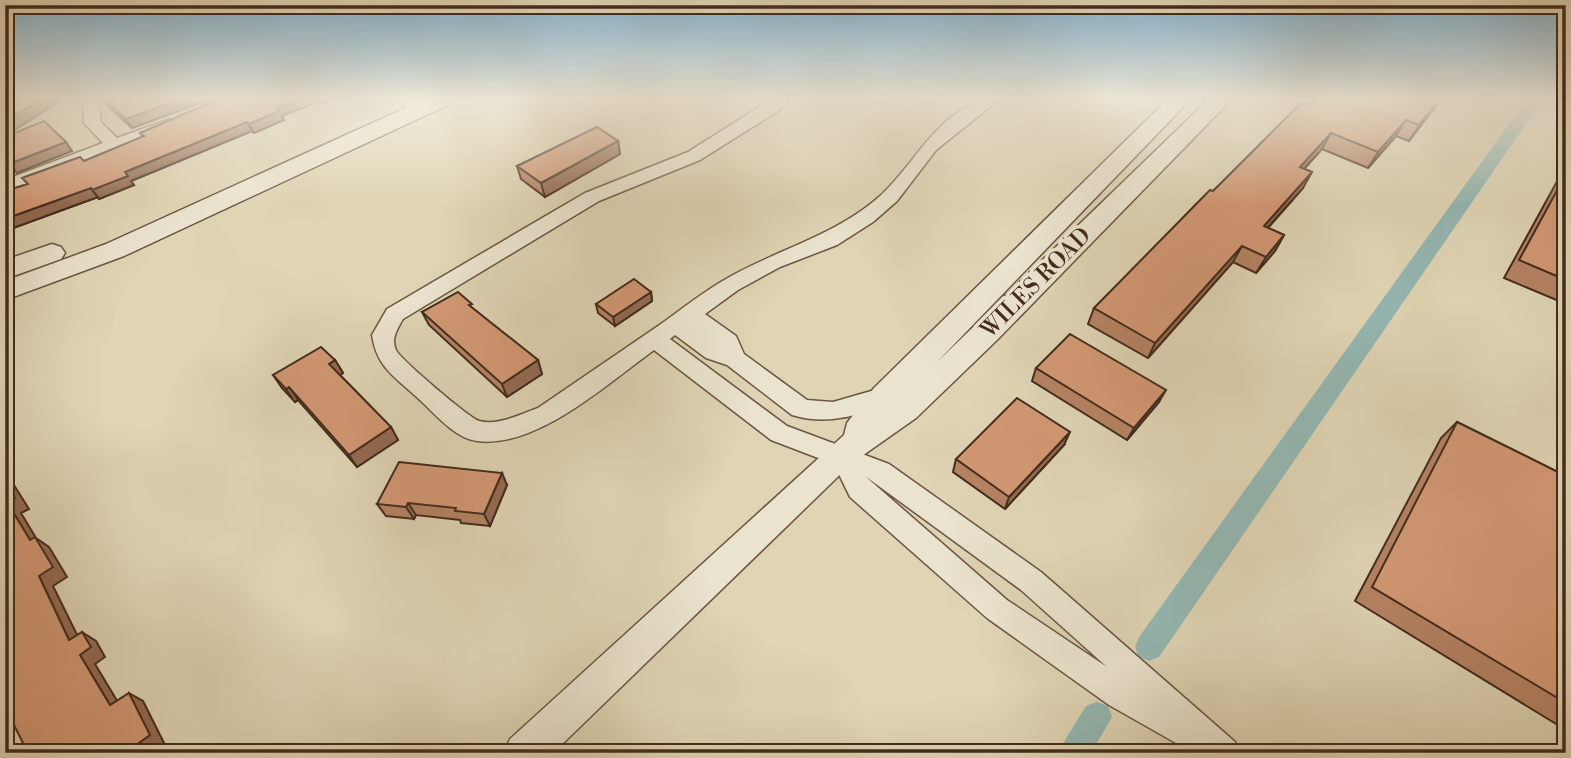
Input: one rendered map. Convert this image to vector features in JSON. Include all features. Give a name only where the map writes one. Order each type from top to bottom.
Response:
[{"type":"street","points":[[104,134],[115,146]]},
{"type":"street","points":[[5,187],[143,134]]},
{"type":"street","points":[[5,270],[99,234],[337,134]]},
{"type":"street","points":[[5,291],[115,250],[349,134]]},
{"type":"street","points":[[728,134],[694,156],[592,197],[441,284],[395,314],[383,335],[387,355],[453,417],[477,431],[508,429],[546,415],[752,273],[830,240],[866,218],[890,197],[943,134]]},
{"type":"street","name":"WILES ROAD","points":[[841,454],[885,396],[1145,134]]},
{"type":"street","name":"WILES ROAD","points":[[524,753],[653,635],[841,454],[915,400],[1185,134]]},
{"type":"street","points":[[682,319],[705,346],[736,359],[789,401],[812,412],[836,412],[885,396]]},
{"type":"street","points":[[682,319],[728,342],[736,359]]},
{"type":"street","points":[[654,339],[779,433],[841,454],[880,471],[1031,581],[1224,753]]},
{"type":"street","points":[[684,362],[705,346]]},
{"type":"street","points":[[841,454],[859,489],[1011,620],[1120,694],[1224,753]]},
{"type":"building","points":[[11,134],[58,134],[66,142],[9,164],[5,159],[5,137]]},
{"type":"building","points":[[142,134],[217,134],[125,172],[128,176],[5,219],[5,191],[28,184],[22,178],[80,157],[84,161],[144,136]]},
{"type":"building","points":[[582,134],[608,134],[618,141],[541,183],[517,166]]},
{"type":"building","points":[[1270,134],[1330,134],[1300,167],[1312,172],[1264,226],[1284,235],[1266,257],[1242,246],[1155,343],[1094,308],[1210,190],[1213,191]]},
{"type":"building","points":[[1334,134],[1393,134],[1378,152]]},
{"type":"building","points":[[1566,174],[1566,280],[1519,260]]},
{"type":"building","points":[[634,279],[651,292],[613,317],[596,304]]},
{"type":"building","points":[[458,292],[472,304],[469,305],[538,360],[502,384],[422,312]]},
{"type":"building","points":[[1070,334],[1166,390],[1134,428],[1036,368]]},
{"type":"building","points":[[321,347],[335,360],[329,364],[391,427],[349,455],[289,387],[286,389],[273,375]]},
{"type":"building","points":[[1017,398],[1070,432],[1009,497],[956,459]]},
{"type":"building","points":[[1457,422],[1566,476],[1566,703],[1372,587]]},
{"type":"building","points":[[399,462],[502,473],[484,514],[408,503],[406,507],[377,504]]},
{"type":"building","points":[[5,483],[15,498],[7,502],[30,540],[35,537],[53,567],[39,576],[69,640],[82,632],[91,647],[80,655],[110,705],[129,693],[150,735],[125,753],[28,753],[5,707]]},
{"type":"waterway","points":[[1149,647],[1510,134]]},
{"type":"waterway","points":[[1072,753],[1097,717]]}]
